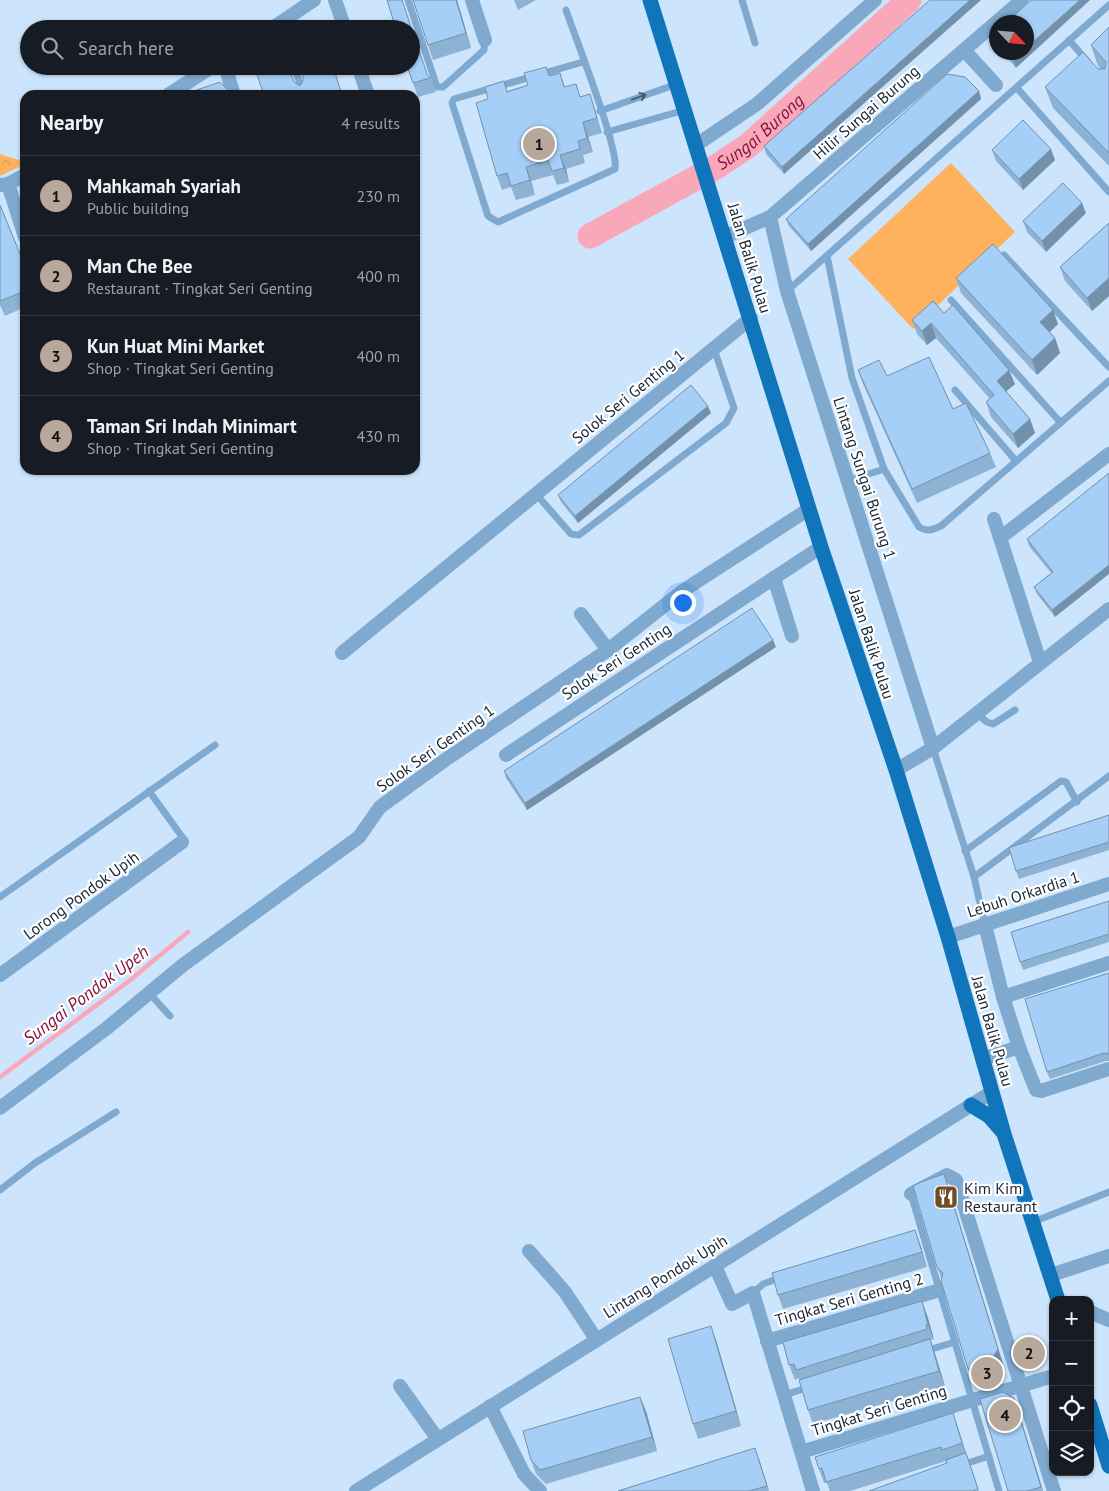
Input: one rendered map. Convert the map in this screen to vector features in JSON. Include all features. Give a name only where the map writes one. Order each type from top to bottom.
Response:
[{"type":"main road","name":"Jalan Balik Pulau","points":[[650,0],[751,318],[821,547],[896,770],[948,937],[1004,1134],[1054,1290]]},
{"type":"main road","points":[[971,1105],[988,1116],[1004,1134]]},
{"type":"main road","points":[[1094,1418],[1109,1466]]},
{"type":"main road","points":[[1092,1431],[1104,1450]]},
{"type":"street","points":[[287,20],[314,0]]},
{"type":"street","points":[[336,0],[343,20]]},
{"type":"street","points":[[472,0],[485,40]]},
{"type":"street","points":[[696,145],[757,104],[875,0]]},
{"type":"street","name":"Hilir Sungai Burung","points":[[725,237],[770,217],[1022,0]]},
{"type":"street","points":[[964,50],[996,85]]},
{"type":"street","points":[[177,90],[199,75]]},
{"type":"street","points":[[228,75],[232,90]]},
{"type":"street","points":[[361,75],[366,90]]},
{"type":"street","points":[[20,177],[4,184],[20,224]]},
{"type":"street","name":"Lintang Sungai Burung 1","points":[[770,217],[787,292],[933,748]]},
{"type":"street","name":"Solok Seri Genting 1","points":[[342,653],[751,318]]},
{"type":"street","points":[[1000,538],[1109,454]]},
{"type":"street","name":"Solok Seri Genting 1","points":[[0,1108],[150,994],[183,965],[359,837],[380,807],[445,760],[608,650],[684,590],[809,509]]},
{"type":"street","points":[[994,519],[1040,662]]},
{"type":"street","name":"Solok Seri Genting","points":[[506,755],[821,547]]},
{"type":"street","points":[[774,578],[792,636]]},
{"type":"street","points":[[896,770],[933,748],[1109,609]]},
{"type":"street","points":[[580,614],[608,650]]},
{"type":"street","name":"Lorong Pondok Upih","points":[[0,976],[182,842]]},
{"type":"street","name":"Lebuh Orkardia 1","points":[[948,937],[1109,884]]},
{"type":"street","points":[[985,925],[1019,1047],[1034,1088],[1041,1091],[1109,1069]]},
{"type":"street","points":[[1004,997],[1109,962]]},
{"type":"street","points":[[983,1059],[1019,1047]]},
{"type":"street","name":"Lintang Pondok Upih","points":[[356,1491],[437,1438],[992,1092]]},
{"type":"street","points":[[911,1194],[947,1175],[956,1180],[1019,1386],[1054,1491]]},
{"type":"street","points":[[529,1251],[565,1292],[596,1340]]},
{"type":"street","points":[[1054,1290],[1109,1256]]},
{"type":"street","points":[[715,1266],[732,1304],[753,1293],[814,1491]]},
{"type":"street","name":"Tingkat Seri Genting 2","points":[[767,1341],[940,1290]]},
{"type":"street","points":[[1094,1314],[1109,1320]]},
{"type":"street","name":"Tingkat Seri Genting","points":[[801,1452],[1049,1377]]},
{"type":"street","points":[[400,1386],[437,1438]]},
{"type":"street","points":[[490,1406],[524,1474],[540,1491]]},
{"type":"lane","points":[[408,0],[415,20]]},
{"type":"lane","points":[[742,0],[755,43]]},
{"type":"lane","points":[[787,292],[1109,6]]},
{"type":"lane","points":[[566,10],[584,62],[607,132],[616,164],[613,171],[498,222],[488,216],[452,103],[454,99],[584,62]]},
{"type":"lane","points":[[420,35],[438,88],[443,87],[484,50],[485,40]]},
{"type":"lane","points":[[1069,40],[1092,67]]},
{"type":"lane","points":[[297,75],[302,90]]},
{"type":"lane","points":[[600,111],[677,84]]},
{"type":"lane","points":[[1017,88],[1109,192]]},
{"type":"lane","points":[[607,132],[685,110]]},
{"type":"lane","points":[[1004,255],[1109,367]]},
{"type":"lane","points":[[827,256],[852,378],[884,469],[919,527],[933,530],[941,526],[1109,381]]},
{"type":"lane","points":[[951,300],[1061,423]]},
{"type":"lane","points":[[536,494],[571,534],[579,535],[726,423],[734,408],[714,349]]},
{"type":"lane","points":[[955,390],[1016,461]]},
{"type":"lane","points":[[848,481],[884,469]]},
{"type":"lane","points":[[976,713],[987,722],[993,724],[1014,710]]},
{"type":"lane","points":[[0,897],[214,745]]},
{"type":"lane","points":[[933,748],[974,877],[985,925]]},
{"type":"lane","points":[[974,877],[1077,802],[1109,776]]},
{"type":"lane","points":[[965,851],[1061,781],[1066,782],[1077,802]]},
{"type":"lane","points":[[149,791],[182,838],[182,842]]},
{"type":"lane","points":[[150,994],[170,1016]]},
{"type":"lane","points":[[0,1190],[35,1164],[116,1112]]},
{"type":"lane","points":[[1033,1222],[1109,1192]]},
{"type":"lane","points":[[911,1194],[999,1491]]},
{"type":"lane","points":[[914,1237],[923,1234]]},
{"type":"lane","points":[[753,1293],[763,1284],[790,1275]]},
{"type":"lane","points":[[917,1354],[955,1342]]},
{"type":"lane","points":[[784,1396],[822,1384]]},
{"type":"lane","points":[[953,1468],[989,1456]]},
{"type":"green space","points":[[0,154],[20,160],[20,166],[0,176]]},
{"type":"green space","points":[[951,163],[1015,232],[913,329],[848,259]]},
{"type":"building","points":[[387,0],[402,0],[409,20],[393,20]]},
{"type":"building","points":[[413,0],[456,0],[466,33],[428,45]]},
{"type":"building","points":[[930,0],[970,0],[782,167],[764,146]]},
{"type":"building","points":[[1031,0],[1080,0],[1034,41],[1034,15],[1015,15]]},
{"type":"building","points":[[1109,27],[1109,153],[1045,87],[1083,52],[1098,69],[1105,69],[1106,62],[1091,45]]},
{"type":"building","points":[[420,53],[430,78],[413,83],[410,75],[420,75]]},
{"type":"building","points":[[546,67],[549,76],[560,73],[564,87],[576,84],[580,97],[590,94],[597,118],[583,122],[587,138],[578,141],[580,149],[560,155],[564,168],[552,171],[548,160],[526,167],[530,180],[511,186],[507,173],[497,176],[476,103],[488,99],[485,87],[504,81],[507,92],[528,85],[524,73]]},
{"type":"building","points":[[947,74],[965,77],[979,91],[808,244],[786,219]]},
{"type":"building","points":[[257,75],[291,75],[294,82],[300,86],[304,79],[302,75],[336,75],[340,90],[262,90]]},
{"type":"building","points":[[220,82],[227,90],[197,90]]},
{"type":"building","points":[[1023,120],[1051,149],[1019,179],[992,150]]},
{"type":"building","points":[[1063,183],[1082,203],[1042,241],[1023,221]]},
{"type":"building","points":[[0,205],[20,254],[20,293],[0,301]]},
{"type":"building","points":[[1109,223],[1109,278],[1087,298],[1060,267]]},
{"type":"building","points":[[993,244],[1053,310],[1040,322],[1055,338],[1032,360],[956,278]]},
{"type":"building","points":[[933,301],[944,313],[953,305],[1009,370],[997,381],[1030,419],[1013,434],[986,402],[994,395],[931,323],[922,331],[912,320]]},
{"type":"building","points":[[929,357],[953,409],[966,403],[990,453],[912,489],[858,370],[879,360],[887,376]]},
{"type":"building","points":[[691,385],[708,406],[575,516],[558,495]]},
{"type":"building","points":[[1109,473],[1109,565],[1052,610],[1034,587],[1053,572],[1027,539]]},
{"type":"building","points":[[752,608],[773,640],[525,803],[504,771]]},
{"type":"building","points":[[1109,815],[1109,842],[1016,871],[1009,848]]},
{"type":"building","points":[[1109,901],[1109,934],[1020,962],[1011,932]]},
{"type":"building","points":[[1109,973],[1109,1054],[1104,1053],[1047,1072],[1025,999]]},
{"type":"building","points":[[944,1174],[998,1349],[990,1362],[968,1369],[941,1281],[943,1273],[937,1267],[913,1186]]},
{"type":"building","points":[[915,1230],[922,1252],[778,1295],[772,1273]]},
{"type":"building","points":[[922,1301],[928,1325],[926,1325],[927,1329],[796,1370],[794,1364],[789,1365],[783,1342]]},
{"type":"building","points":[[711,1326],[736,1411],[693,1424],[668,1339]]},
{"type":"building","points":[[930,1339],[939,1371],[808,1410],[799,1380]]},
{"type":"building","points":[[1003,1392],[1014,1398],[1041,1487],[1027,1491],[1008,1491],[980,1399]]},
{"type":"building","points":[[640,1397],[652,1437],[540,1470],[531,1460],[523,1431]]},
{"type":"building","points":[[953,1413],[962,1443],[942,1450],[941,1447],[826,1482],[822,1468],[819,1469],[815,1457]]},
{"type":"building","points":[[755,1448],[767,1486],[749,1491],[618,1491]]},
{"type":"building","points":[[965,1453],[978,1489],[972,1491],[869,1491],[947,1463],[946,1460]]},
{"type":"waterway","name":"Sungai Burong","points":[[590,236],[716,167],[749,145],[909,0]]},
{"type":"waterway","name":"Sungai Pondok Upeh","points":[[0,1077],[129,981],[188,932]]},
{"type":"place","name":"Mahkamah Syariah","points":[[539,144]]},
{"type":"place","name":"Kim Kim Restaurant","points":[[946,1197]]},
{"type":"place","name":"Man Che Bee","points":[[1029,1353]]},
{"type":"place","name":"Kun Huat Mini Market","points":[[987,1373]]},
{"type":"place","name":"Taman Sri Indah Minimart","points":[[1005,1415]]}]
